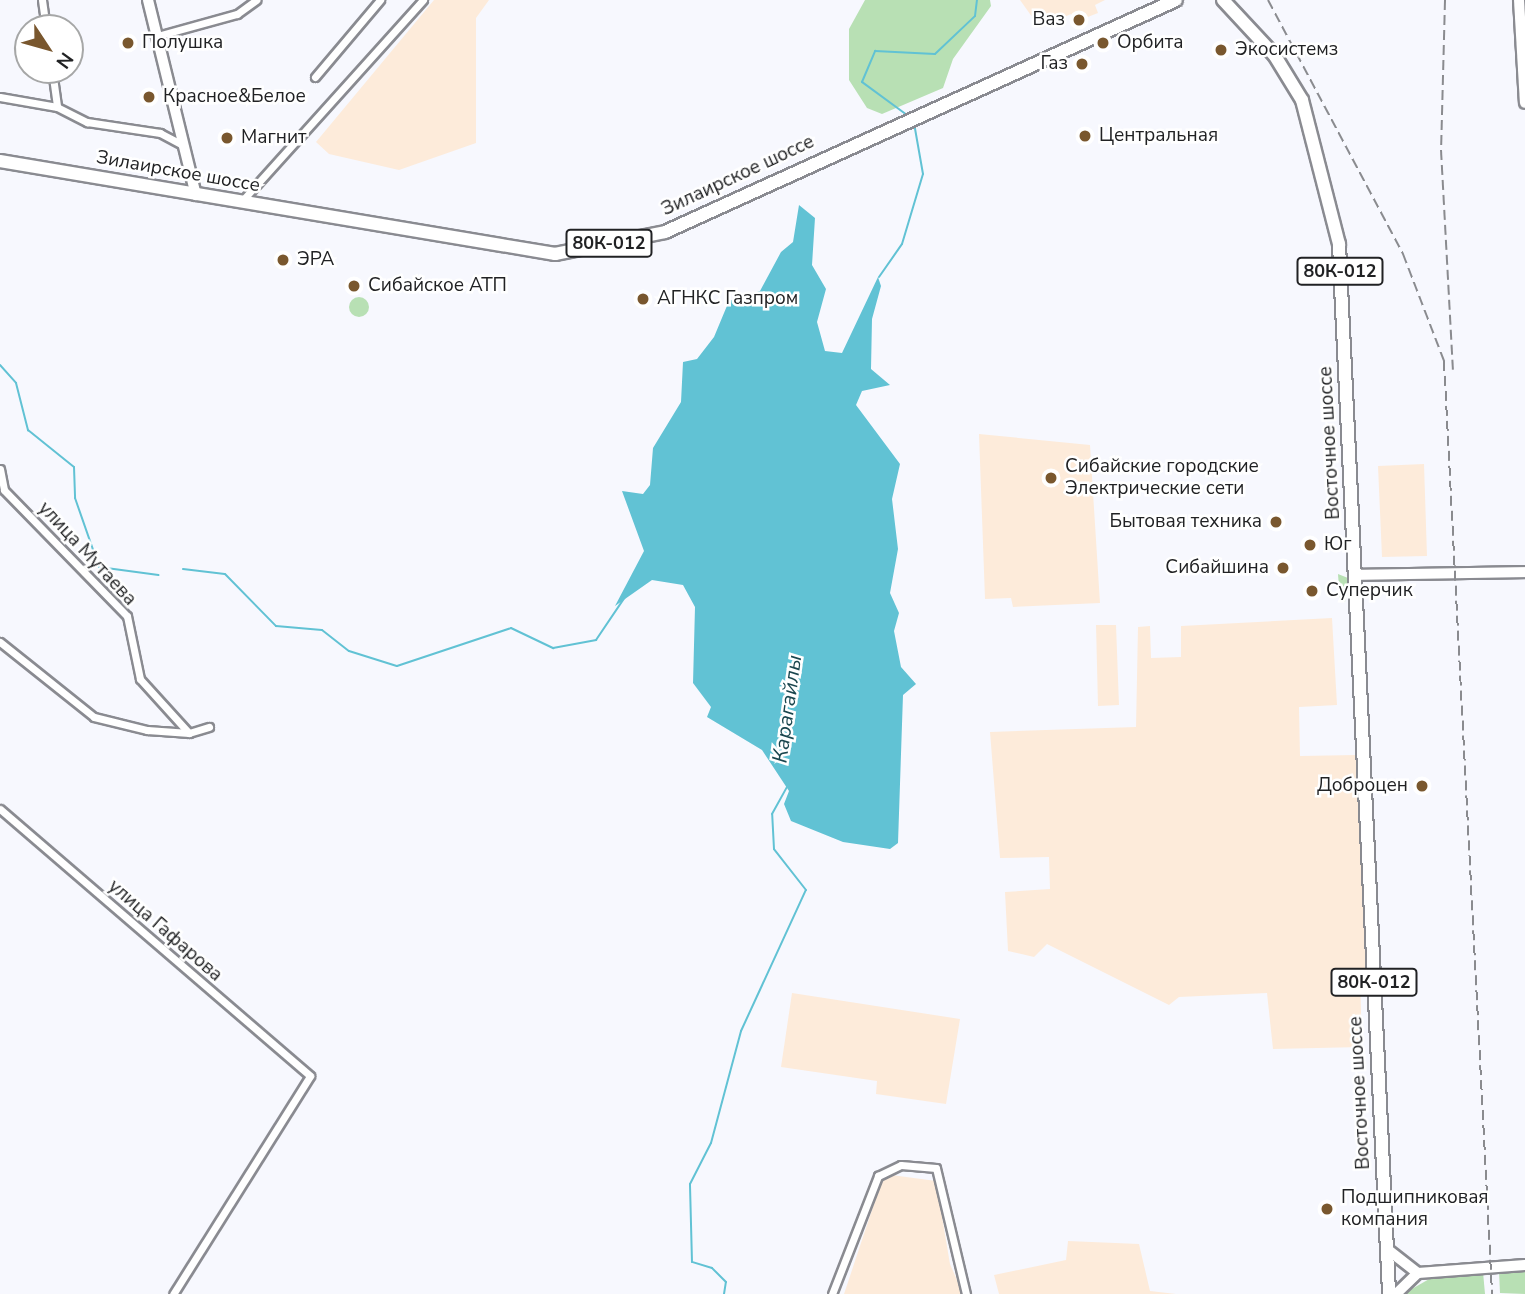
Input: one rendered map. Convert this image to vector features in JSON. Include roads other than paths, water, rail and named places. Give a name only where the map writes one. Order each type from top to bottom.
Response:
[{"type":"main road","name":"Зилаирское шоссе","points":[[0,161],[555,254],[665,232],[1176,0]]},
{"type":"main road","name":"Восточное шоссе","points":[[1223,0],[1292,82],[1326,178],[1339,244],[1389,1294]]},
{"type":"main road","points":[[1519,0],[1525,103]]},
{"type":"main road","points":[[1354,575],[1525,572]]},
{"type":"main road","points":[[1387,1249],[1418,1273]]},
{"type":"main road","points":[[1396,1294],[1418,1273],[1525,1265]]},
{"type":"street","points":[[148,0],[196,195]]},
{"type":"street","points":[[157,36],[237,14],[256,0]]},
{"type":"street","points":[[315,77],[380,0]]},
{"type":"street","points":[[241,202],[423,0]]},
{"type":"street","points":[[54,84],[57,107]]},
{"type":"street","points":[[0,97],[57,107],[87,121],[169,136],[185,147]]},
{"type":"street","name":"улица Мутаева","points":[[0,468],[2,491],[127,616],[140,679],[189,733]]},
{"type":"street","points":[[0,642],[94,718],[189,733],[209,727]]},
{"type":"street","name":"улица Гафарова","points":[[0,809],[310,1076],[173,1294]]},
{"type":"street","points":[[832,1294],[878,1176],[890,1166],[936,1168],[966,1294]]},
{"type":"water","points":[[799,205],[815,218],[812,265],[826,289],[817,322],[825,351],[842,353],[878,277],[881,286],[872,319],[871,369],[890,385],[862,391],[856,405],[900,464],[892,499],[898,549],[890,593],[899,613],[894,631],[901,667],[916,684],[903,695],[898,843],[890,849],[843,842],[791,821],[784,804],[789,791],[762,750],[707,717],[711,707],[693,683],[695,607],[683,585],[652,580],[615,606],[644,551],[622,491],[643,494],[650,485],[653,448],[681,402],[683,362],[697,359],[714,337],[729,301],[760,291],[781,252],[793,242]]},
{"type":"waterway","name":"Карагайлы","points":[[907,115],[862,82],[875,51],[935,54],[975,16],[977,0]]},
{"type":"waterway","name":"Карагайлы","points":[[879,277],[902,244],[923,174],[914,123]]},
{"type":"waterway","points":[[0,365],[16,383],[28,430],[74,467],[75,498],[99,567],[158,575]]},
{"type":"waterway","points":[[183,569],[225,574],[276,626],[322,630],[349,651],[397,666],[511,628],[553,648],[596,640],[625,597]]},
{"type":"waterway","name":"Карагайлы","points":[[724,1294],[726,1282],[712,1268],[692,1262],[690,1184],[711,1143],[741,1031],[806,890],[774,849],[772,814],[787,787]]},
{"type":"railway","points":[[1268,0],[1403,254],[1444,361],[1492,1294]]},
{"type":"railway","points":[[1445,0],[1441,150],[1453,371]]},
{"type":"place","name":"Ваз","points":[[1079,20]]},
{"type":"place","name":"Полушка","points":[[128,43]]},
{"type":"place","name":"Орбита","points":[[1103,43]]},
{"type":"place","name":"Экосистемз","points":[[1221,50]]},
{"type":"place","name":"Газ","points":[[1082,64]]},
{"type":"place","name":"Красное&Белое","points":[[149,97]]},
{"type":"place","name":"Центральная","points":[[1085,136]]},
{"type":"place","name":"Магнит","points":[[227,138]]},
{"type":"place","name":"ЭРА","points":[[283,260]]},
{"type":"place","name":"Сибайское АТП","points":[[354,286]]},
{"type":"place","name":"АГНКС Газпром","points":[[643,299]]},
{"type":"place","name":"Сибайские городские Электрические сети","points":[[1051,478]]},
{"type":"place","name":"Бытовая техника","points":[[1276,522]]},
{"type":"place","name":"Юг","points":[[1310,545]]},
{"type":"place","name":"Сибайшина","points":[[1283,568]]},
{"type":"place","name":"Суперчик","points":[[1312,591]]},
{"type":"place","name":"Доброцен","points":[[1422,786]]},
{"type":"place","name":"Подшипниковая компания","points":[[1327,1209]]}]
